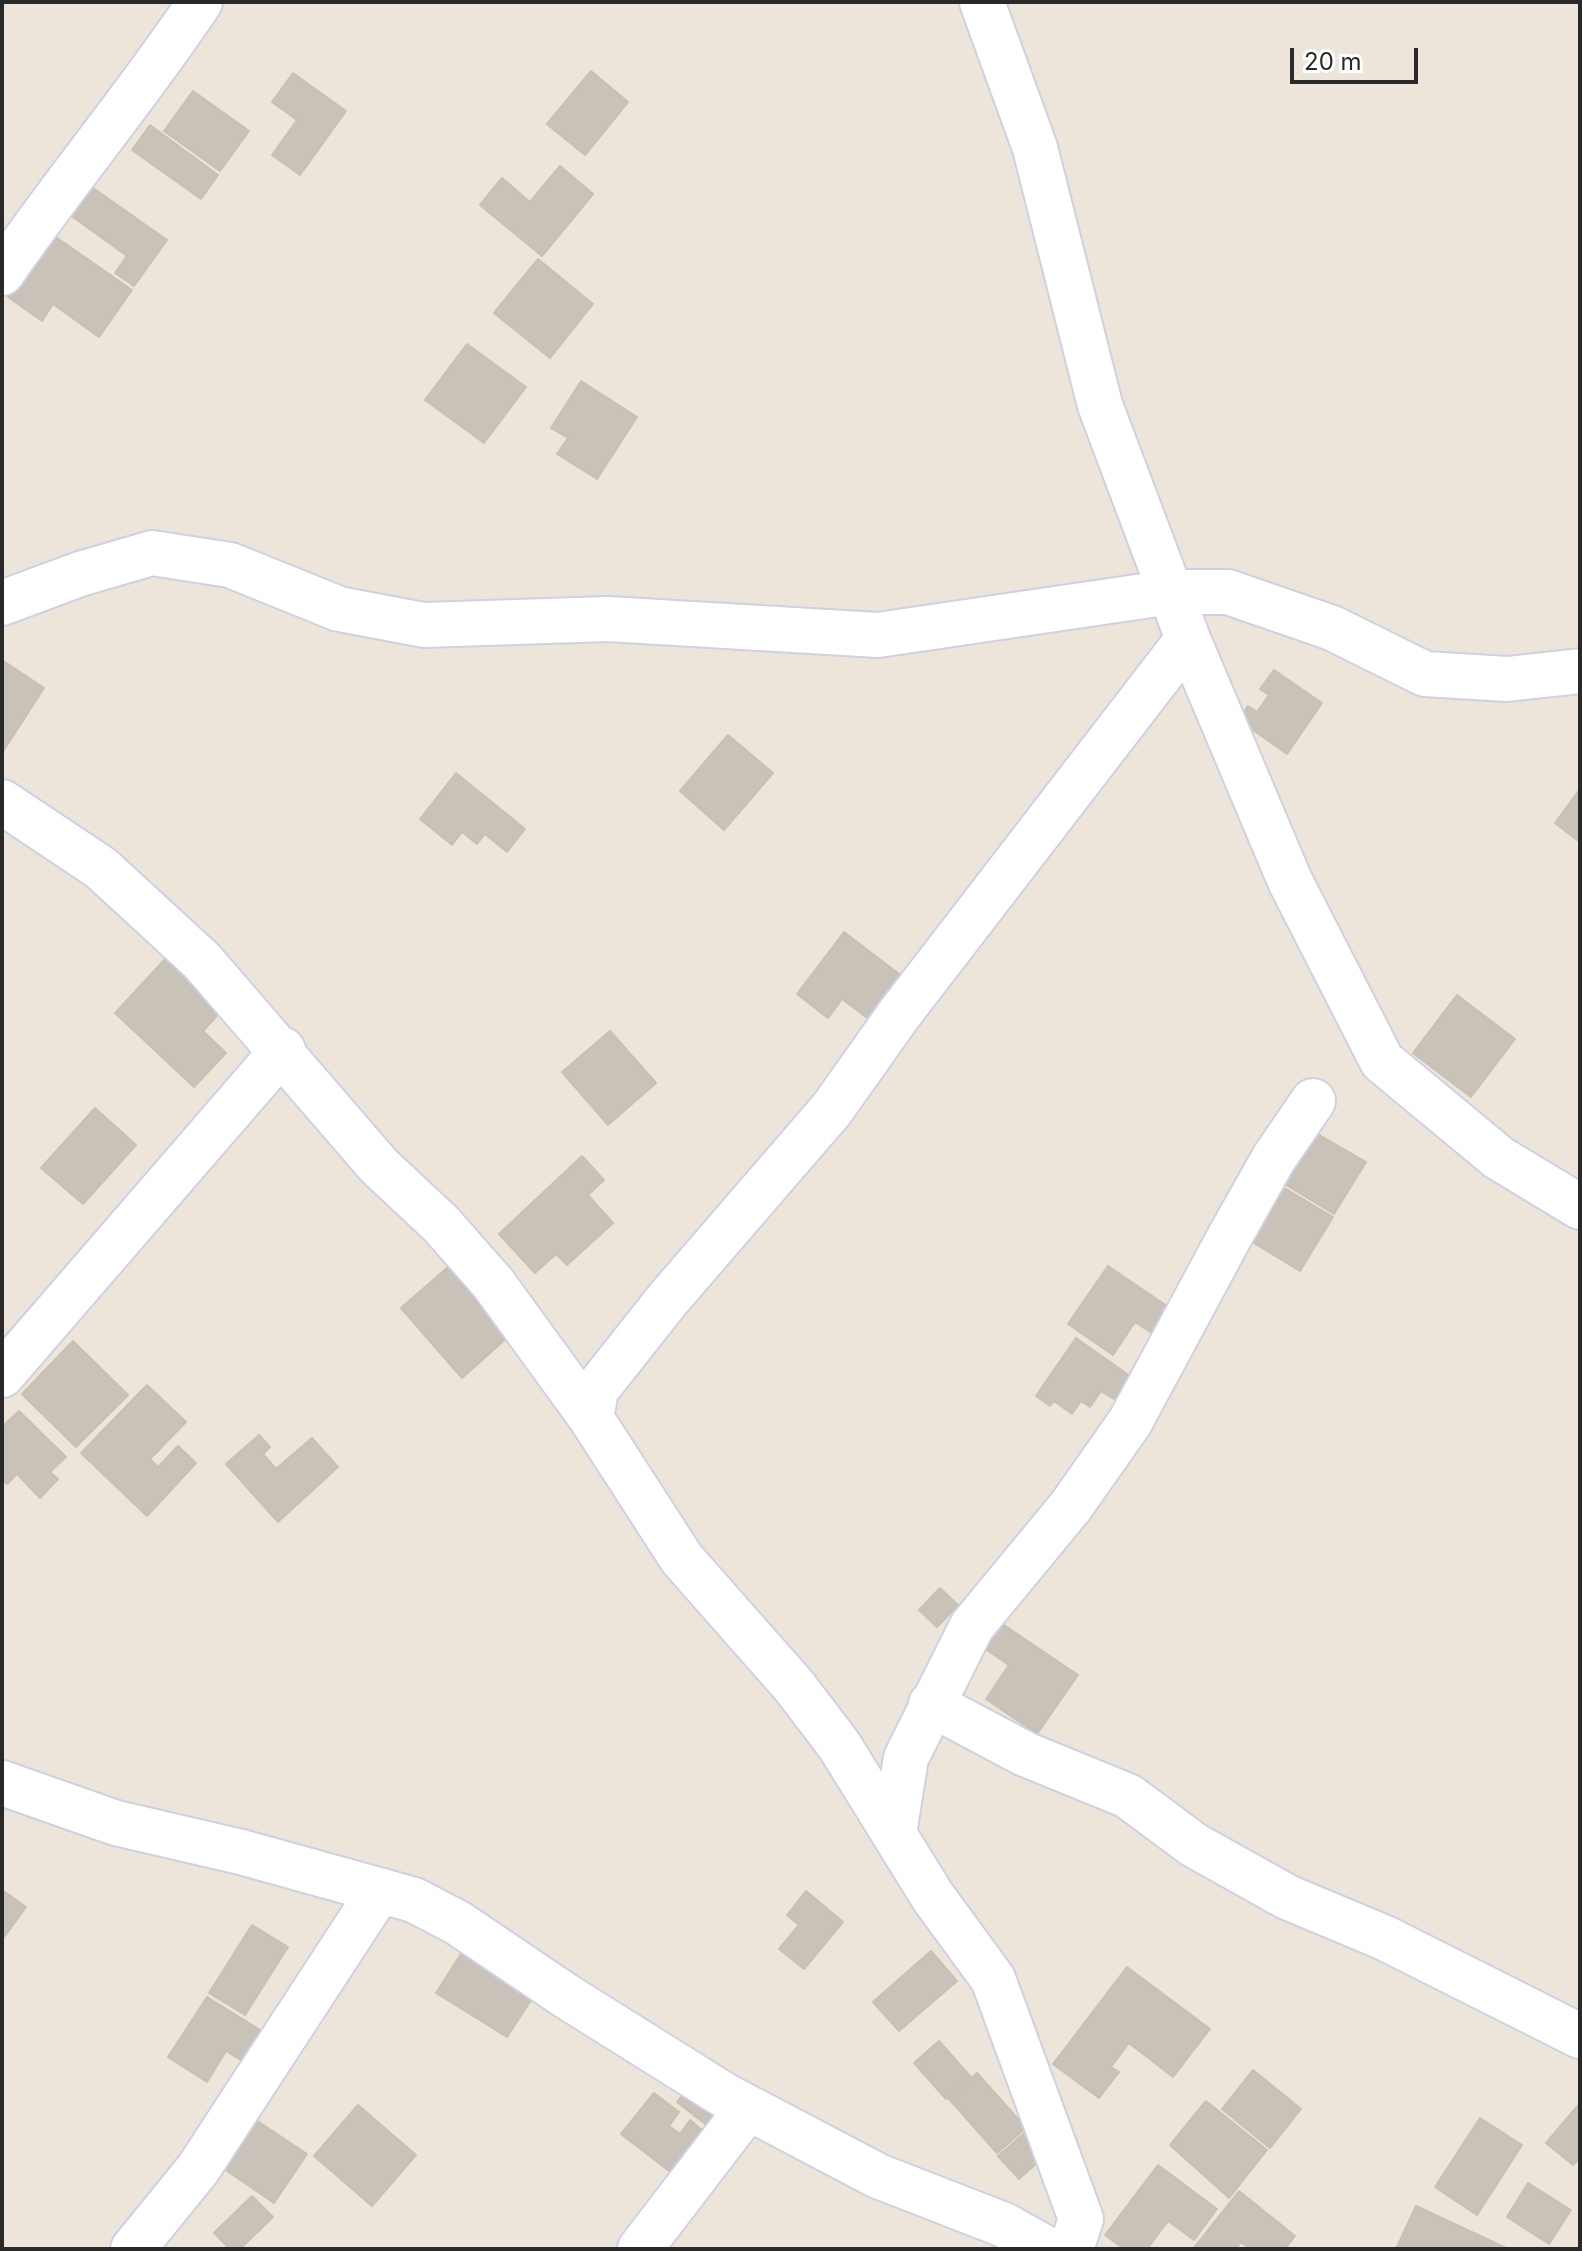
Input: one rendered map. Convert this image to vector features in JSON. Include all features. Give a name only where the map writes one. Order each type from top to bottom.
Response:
[{"type":"street","points":[[982,2],[1035,148],[1100,405],[1188,639],[1290,881],[1382,1061],[1499,1158],[1580,1207]]},
{"type":"street","points":[[2,273],[183,7]]},
{"type":"street","points":[[2,603],[80,574],[152,553],[230,565],[339,609],[424,625],[608,619],[878,635],[1171,592],[1228,592],[1332,628],[1425,674],[1507,679],[1580,671]]},
{"type":"street","points":[[591,1418],[596,1390],[668,1299],[832,1109],[900,1013],[1188,639]]},
{"type":"street","points":[[2,802],[101,868],[202,961],[283,1050],[379,1166],[441,1224],[493,1283],[591,1418],[682,1559],[830,1733],[933,1897],[993,1979],[1081,2219],[1071,2249]]},
{"type":"street","points":[[2,1375],[283,1050]]},
{"type":"street","points":[[894,1833],[906,1758],[972,1626],[1071,1506],[1130,1422],[1274,1158],[1313,1101]]},
{"type":"street","points":[[931,1704],[1025,1754],[1128,1796],[1194,1845],[1287,1897],[1385,1938],[1580,2036]]},
{"type":"street","points":[[5,1789],[116,1823],[414,1900],[458,1923],[566,1996],[748,2108],[878,2176],[1004,2225],[1047,2249]]},
{"type":"street","points":[[133,2249],[198,2169],[380,1890]]},
{"type":"street","points":[[640,2249],[748,2108]]},
{"type":"building","points":[[591,71],[628,102],[585,155],[547,124]]},
{"type":"building","points":[[293,73],[346,111],[300,175],[272,155],[297,120],[272,102]]},
{"type":"building","points":[[193,91],[249,131],[220,171],[164,131]]},
{"type":"building","points":[[150,125],[218,175],[201,199],[132,150]]},
{"type":"building","points":[[560,166],[593,194],[542,256],[480,205],[502,178],[530,202]]},
{"type":"building","points":[[93,188],[167,240],[134,286],[115,273],[127,256],[73,217]]},
{"type":"building","points":[[53,235],[132,290],[99,337],[53,304],[42,321],[8,297]]},
{"type":"building","points":[[538,259],[593,304],[550,358],[494,313]]},
{"type":"building","points":[[467,344],[526,387],[484,443],[425,400]]},
{"type":"building","points":[[581,381],[637,417],[597,479],[557,454],[568,438],[551,428]]},
{"type":"building","points":[[2,660],[44,688],[2,753]]},
{"type":"building","points":[[1274,670],[1322,703],[1287,754],[1239,720],[1248,706],[1257,712],[1269,695],[1260,689]]},
{"type":"building","points":[[728,735],[773,773],[724,830],[680,791]]},
{"type":"building","points":[[456,773],[525,829],[507,852],[485,834],[477,844],[462,832],[452,845],[420,819]]},
{"type":"building","points":[[1580,789],[1580,836],[1577,840],[1555,823]]},
{"type":"building","points":[[844,932],[903,977],[870,1020],[842,999],[828,1018],[797,994]]},
{"type":"building","points":[[168,956],[224,1008],[203,1031],[226,1053],[194,1087],[115,1013]]},
{"type":"building","points":[[1457,995],[1515,1039],[1471,1097],[1413,1053]]},
{"type":"building","points":[[610,1031],[656,1083],[608,1125],[562,1072]]},
{"type":"building","points":[[95,1108],[136,1145],[83,1204],[41,1168]]},
{"type":"building","points":[[1314,1132],[1366,1162],[1334,1214],[1283,1183]]},
{"type":"building","points":[[582,1156],[604,1180],[588,1195],[613,1223],[567,1265],[556,1254],[535,1273],[499,1234]]},
{"type":"building","points":[[1281,1186],[1333,1217],[1300,1271],[1249,1240]]},
{"type":"building","points":[[1108,1266],[1173,1310],[1156,1336],[1135,1322],[1113,1355],[1068,1324]]},
{"type":"building","points":[[448,1267],[509,1336],[462,1378],[401,1308]]},
{"type":"building","points":[[1076,1338],[1130,1376],[1114,1399],[1101,1391],[1090,1407],[1081,1401],[1072,1414],[1054,1401],[1050,1406],[1036,1396]]},
{"type":"building","points":[[73,1341],[128,1395],[76,1447],[22,1394]]},
{"type":"building","points":[[147,1385],[186,1422],[150,1459],[158,1467],[178,1446],[196,1463],[147,1516],[81,1453]]},
{"type":"building","points":[[19,1411],[66,1457],[50,1472],[58,1479],[40,1498],[17,1474],[7,1484],[2,1479],[2,1427]]},
{"type":"building","points":[[259,1435],[270,1447],[263,1454],[276,1469],[312,1438],[338,1467],[278,1522],[226,1464]]},
{"type":"building","points":[[940,1588],[958,1605],[937,1627],[919,1610]]},
{"type":"building","points":[[1001,1623],[1078,1675],[1037,1734],[986,1699],[1009,1665],[984,1648]]},
{"type":"building","points":[[2,1890],[26,1907],[2,1940]]},
{"type":"building","points":[[806,1891],[843,1922],[804,1969],[779,1949],[799,1925],[787,1915]]},
{"type":"building","points":[[252,1925],[288,1947],[245,2015],[209,1993]]},
{"type":"building","points":[[466,1946],[537,1991],[507,2037],[436,1993]]},
{"type":"building","points":[[931,1951],[957,1981],[899,2031],[873,2002]]},
{"type":"building","points":[[1127,1967],[1210,2029],[1173,2077],[1129,2043],[1111,2067],[1119,2072],[1099,2098],[1053,2064]]},
{"type":"building","points":[[207,1997],[273,2038],[254,2068],[226,2051],[207,2082],[168,2057]]},
{"type":"building","points":[[939,2041],[971,2077],[946,2099],[914,2063]]},
{"type":"building","points":[[1253,2070],[1301,2109],[1270,2148],[1222,2109]]},
{"type":"building","points":[[977,2073],[1026,2128],[997,2153],[949,2099]]},
{"type":"building","points":[[690,2085],[726,2113],[713,2130],[677,2102]]},
{"type":"building","points":[[654,2093],[679,2112],[669,2126],[680,2134],[690,2120],[709,2136],[677,2177],[621,2134]]},
{"type":"building","points":[[1206,2101],[1267,2150],[1229,2198],[1170,2145]]},
{"type":"building","points":[[1580,2103],[1580,2158],[1573,2165],[1546,2143]]},
{"type":"building","points":[[358,2105],[416,2155],[372,2206],[314,2156]]},
{"type":"building","points":[[253,2118],[307,2154],[274,2203],[220,2166]]},
{"type":"building","points":[[1480,2118],[1522,2145],[1477,2215],[1435,2187]]},
{"type":"building","points":[[1027,2131],[1047,2154],[1019,2179],[998,2156]]},
{"type":"building","points":[[1158,2165],[1217,2209],[1194,2240],[1168,2221],[1147,2249],[1124,2249],[1105,2235]]},
{"type":"building","points":[[1528,2183],[1571,2210],[1549,2244],[1507,2217]]},
{"type":"building","points":[[1239,2191],[1295,2236],[1285,2249],[1250,2249],[1241,2242],[1236,2249],[1193,2249]]},
{"type":"building","points":[[252,2196],[273,2217],[240,2249],[230,2249],[214,2233]]},
{"type":"building","points":[[1416,2206],[1506,2248],[1396,2249]]}]
